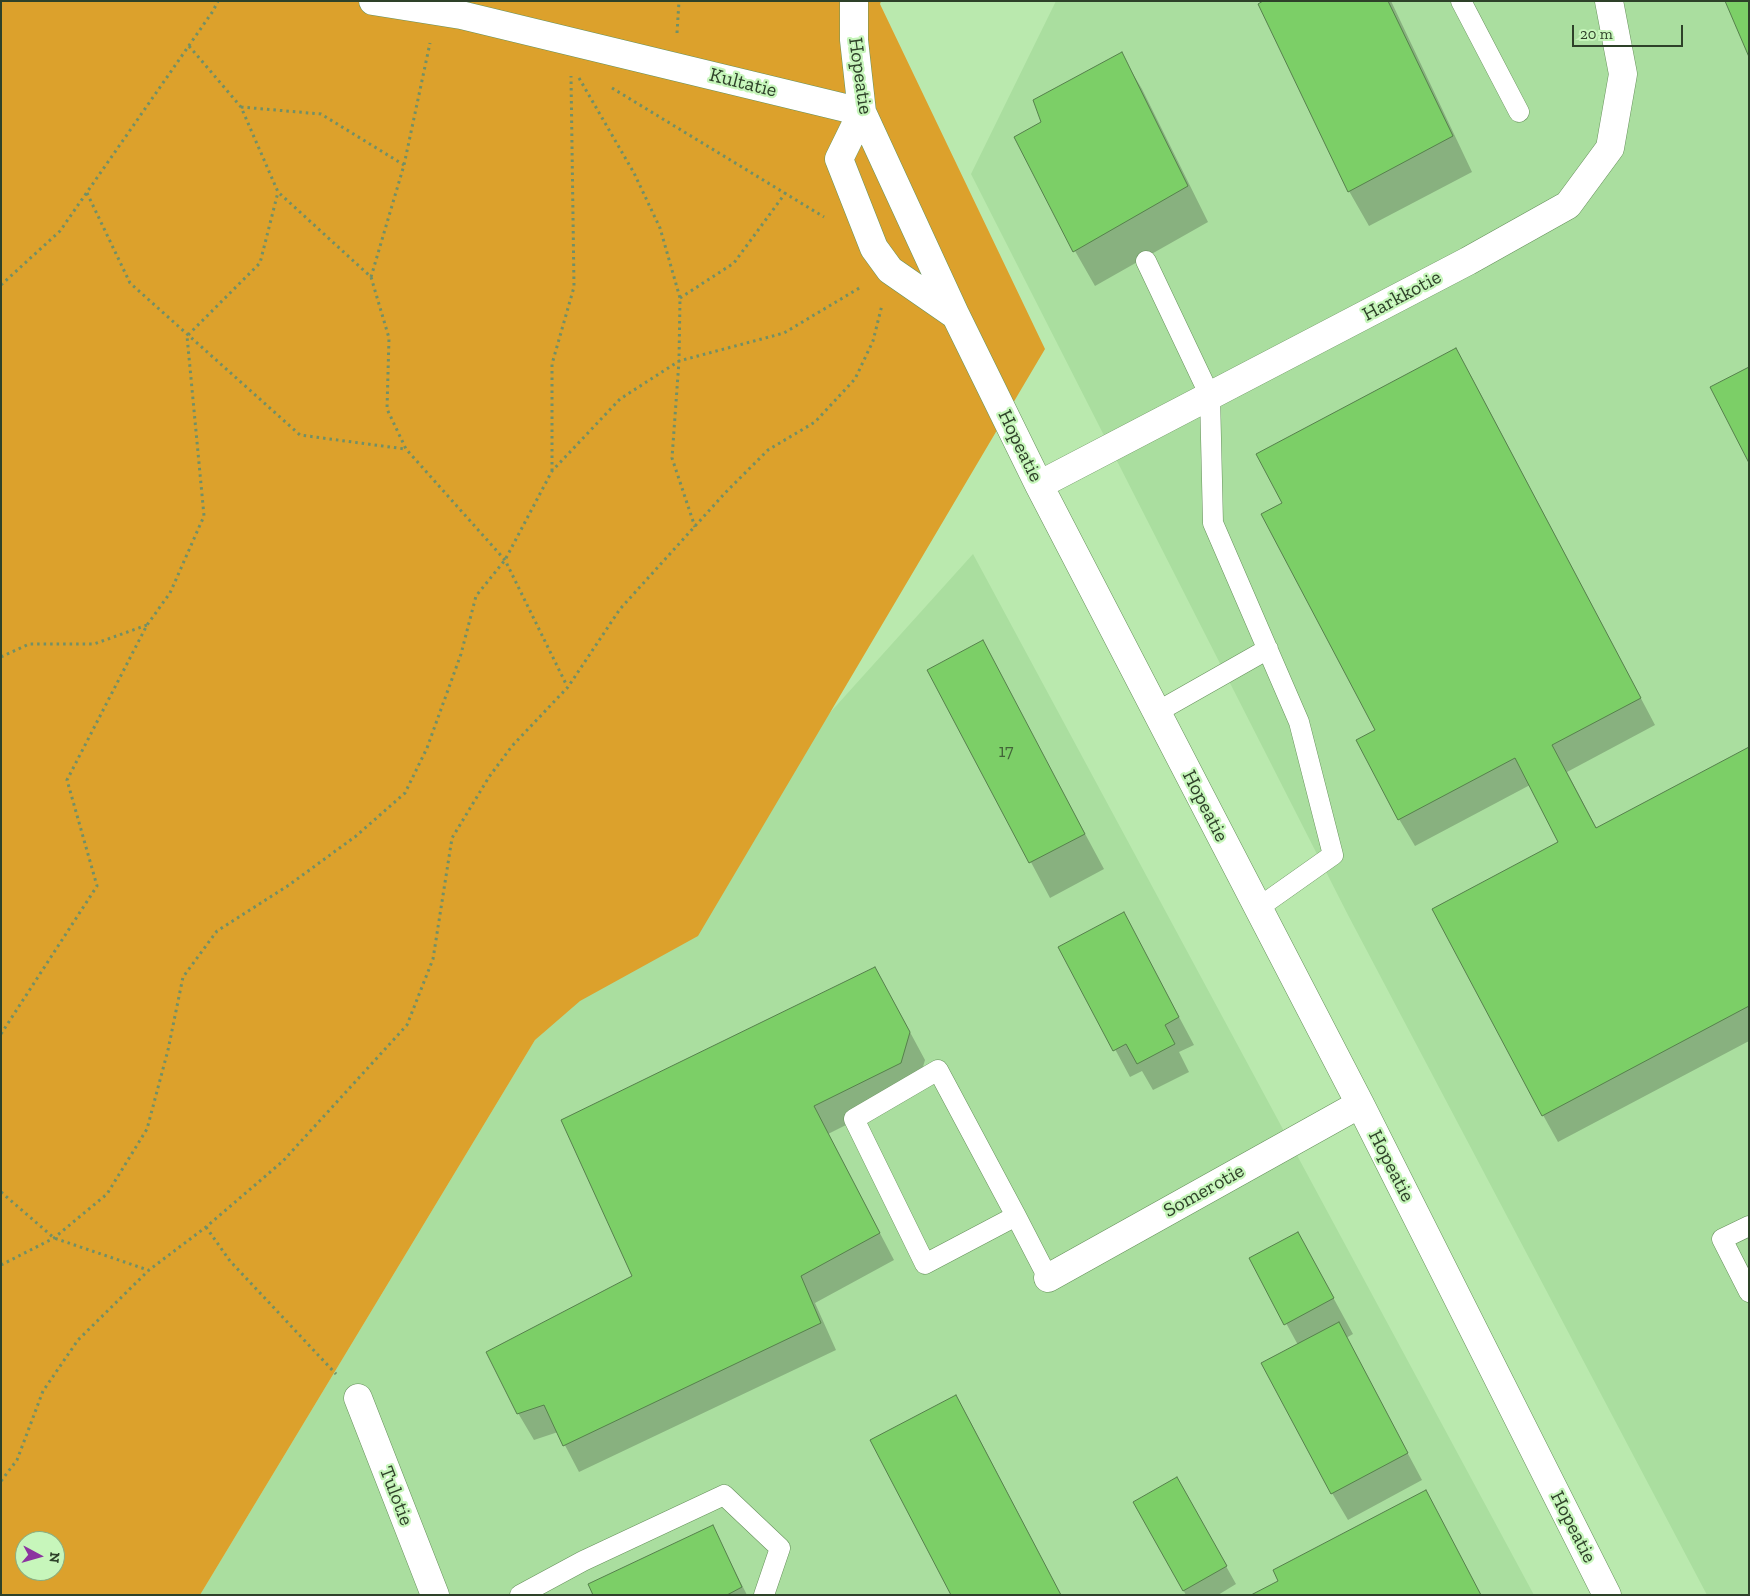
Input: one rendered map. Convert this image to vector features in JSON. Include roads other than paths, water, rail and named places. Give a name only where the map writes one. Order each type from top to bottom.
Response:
[{"type":"street","name":"Kultatie","points":[[373,1],[437,11],[539,34],[862,112]]},
{"type":"street","name":"Hopeatie","points":[[854,1],[854,40],[862,112],[956,316],[1039,485],[1360,1104],[1607,1595]]},
{"type":"street","name":"Harkkotie","points":[[1039,485],[1468,261],[1568,205],[1610,148],[1624,74],[1609,1]]},
{"type":"street","points":[[862,112],[839,159],[874,248],[890,270],[956,316]]},
{"type":"street","name":"Somerotie","points":[[1048,1278],[1360,1104]]},
{"type":"street","name":"Tulotie","points":[[358,1398],[435,1595]]},
{"type":"lane","points":[[1461,1],[1520,112]]},
{"type":"lane","points":[[1146,261],[1210,396],[1213,524],[1299,722],[1333,856],[1258,908]]},
{"type":"lane","points":[[1157,712],[1268,649]]},
{"type":"lane","points":[[1016,1216],[925,1264],[854,1119],[938,1070],[1016,1216],[1048,1278]]},
{"type":"lane","points":[[1749,1226],[1722,1239],[1749,1292]]},
{"type":"lane","points":[[520,1595],[583,1561],[724,1496],[780,1548],[764,1595]]}]
